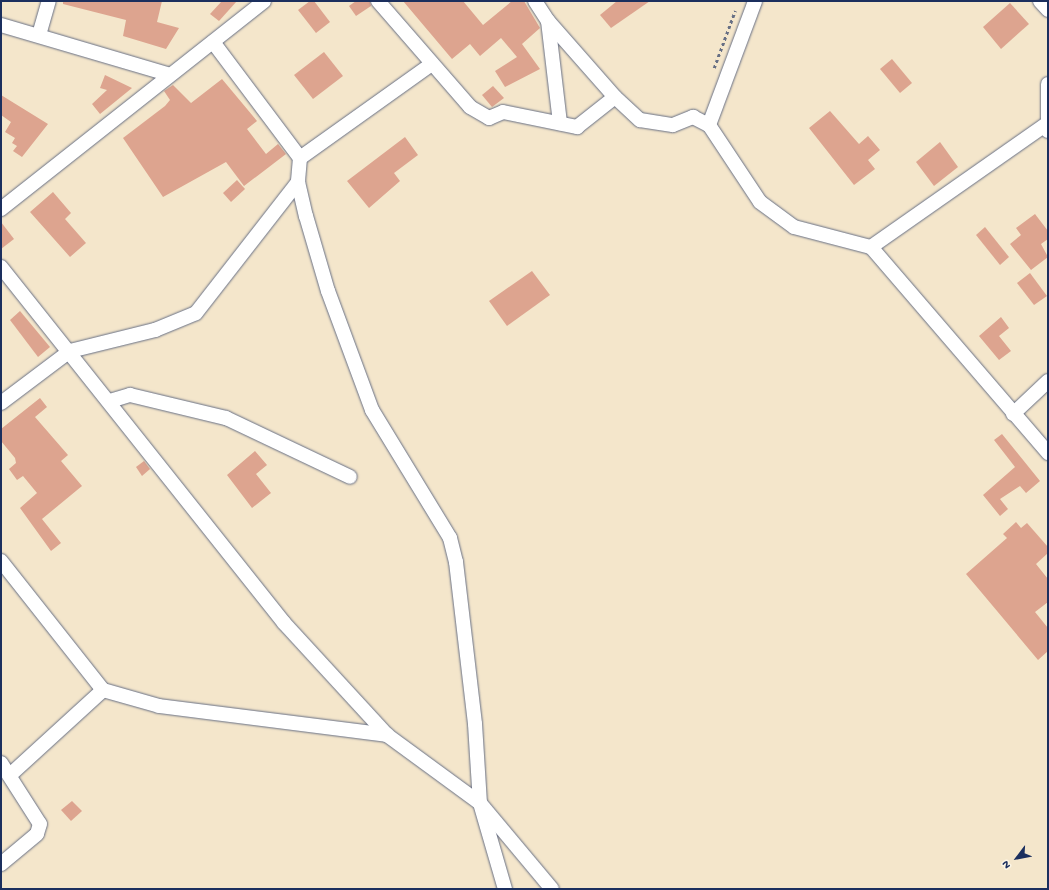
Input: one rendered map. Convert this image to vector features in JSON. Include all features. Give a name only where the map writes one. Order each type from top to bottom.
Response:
[{"type":"street","points":[[39,35],[49,1]]},
{"type":"street","points":[[1,209],[167,74],[213,42],[264,1]]},
{"type":"street","points":[[378,1],[470,107],[489,118],[503,112],[577,127],[615,97]]},
{"type":"street","points":[[535,1],[548,21],[615,97],[640,120],[673,125],[693,117],[709,125],[760,202],[794,227],[871,247],[1048,453]]},
{"type":"street","points":[[709,125],[755,1]]},
{"type":"street","points":[[1040,1],[1048,10]]},
{"type":"street","points":[[548,21],[560,123]]},
{"type":"street","points":[[1,25],[167,74]]},
{"type":"street","points":[[213,42],[300,158],[298,182],[328,290],[372,410],[450,538],[454,552],[475,724],[480,803],[504,889]]},
{"type":"street","points":[[300,158],[432,64]]},
{"type":"street","points":[[871,247],[1047,126],[1048,84]]},
{"type":"street","points":[[1,403],[70,352],[155,330],[196,313],[298,182]]},
{"type":"street","points":[[1,268],[110,401],[171,485],[254,587],[387,735],[480,803],[552,889]]},
{"type":"street","points":[[1013,414],[1048,381]]},
{"type":"street","points":[[110,401],[130,395],[226,418],[350,477]]},
{"type":"street","points":[[1,561],[103,690],[159,706],[387,735]]},
{"type":"street","points":[[10,775],[103,690]]},
{"type":"street","points":[[1,763],[40,824],[37,834],[1,864]]},
{"type":"building","points":[[63,1],[162,1],[157,22],[179,28],[166,49],[123,36],[126,20],[63,4]]},
{"type":"building","points":[[222,1],[237,1],[219,21],[210,14]]},
{"type":"building","points":[[310,1],[314,1],[330,22],[316,33],[298,10]]},
{"type":"building","points":[[356,1],[370,1],[371,6],[356,16],[349,6]]},
{"type":"building","points":[[403,1],[463,1],[483,25],[512,1],[524,1],[540,28],[522,44],[540,69],[505,87],[495,71],[517,57],[501,38],[480,56],[470,44],[452,59]]},
{"type":"building","points":[[617,1],[650,1],[611,28],[600,15]]},
{"type":"building","points":[[1010,3],[1029,24],[1001,49],[983,27]]},
{"type":"building","points":[[324,52],[343,76],[313,99],[294,75]]},
{"type":"building","points":[[892,59],[912,83],[900,93],[880,69]]},
{"type":"building","points":[[105,75],[132,88],[100,114],[92,104],[107,90],[100,88]]},
{"type":"building","points":[[222,79],[257,121],[247,129],[266,154],[278,144],[286,154],[244,186],[226,162],[163,197],[123,138],[165,106],[170,100],[164,91],[173,85],[191,103]]},
{"type":"building","points":[[493,86],[504,98],[492,107],[482,95]]},
{"type":"building","points":[[1,95],[48,124],[22,157],[13,151],[17,146],[12,143],[15,138],[5,132],[11,122],[1,115]]},
{"type":"building","points":[[830,111],[859,144],[868,136],[880,150],[868,160],[875,169],[854,185],[809,128]]},
{"type":"building","points":[[405,137],[418,155],[394,173],[400,181],[369,208],[347,181]]},
{"type":"building","points":[[940,142],[958,167],[934,186],[916,162]]},
{"type":"building","points":[[237,180],[245,189],[231,202],[223,193]]},
{"type":"building","points":[[53,192],[71,213],[65,219],[86,243],[70,257],[30,212]]},
{"type":"building","points":[[1035,214],[1048,231],[1048,239],[1041,244],[1048,257],[1031,270],[1010,244],[1021,235],[1016,228]]},
{"type":"building","points":[[1,222],[14,239],[1,249]]},
{"type":"building","points":[[985,227],[1009,257],[1000,265],[976,235]]},
{"type":"building","points":[[532,271],[550,295],[507,326],[489,301]]},
{"type":"building","points":[[1030,273],[1047,296],[1034,305],[1017,283]]},
{"type":"building","points":[[20,311],[50,347],[38,357],[10,320]]},
{"type":"building","points":[[1001,317],[1009,328],[999,336],[1011,351],[999,360],[979,336]]},
{"type":"building","points":[[40,398],[47,407],[35,417],[68,455],[61,461],[82,486],[42,519],[61,543],[51,551],[20,508],[37,493],[23,476],[17,480],[9,469],[16,463],[15,458],[1,441],[1,429]]},
{"type":"building","points":[[1002,434],[1040,481],[1026,493],[1020,486],[1000,499],[1008,509],[1000,516],[983,495],[1015,467],[994,440]]},
{"type":"building","points":[[255,451],[267,465],[256,474],[271,493],[252,508],[227,475]]},
{"type":"building","points":[[144,461],[150,469],[142,476],[136,467]]},
{"type":"building","points":[[1016,522],[1021,528],[1027,523],[1048,547],[1048,553],[1036,564],[1048,579],[1048,602],[1035,612],[1048,628],[1048,651],[1038,660],[966,574],[1007,538],[1003,534]]},
{"type":"building","points":[[72,801],[82,811],[71,821],[61,810]]}]
